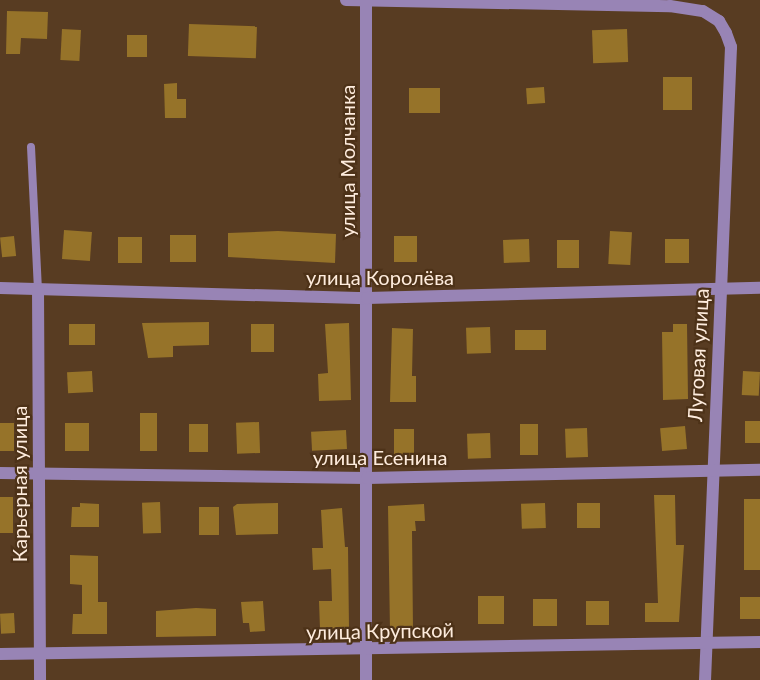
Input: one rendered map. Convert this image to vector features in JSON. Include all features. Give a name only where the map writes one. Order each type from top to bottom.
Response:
[{"type":"street","points":[[346,0],[536,2]]},
{"type":"street","name":"улица Молчанка","points":[[366,1],[366,680]]},
{"type":"street","name":"Луговая улица","points":[[536,2],[670,6],[703,10],[719,21],[731,47],[705,680]]},
{"type":"street","name":"улица Королёва","points":[[0,288],[367,298],[760,288]]},
{"type":"street","name":"Карьерная улица","points":[[38,289],[40,680]]},
{"type":"street","name":"улица Есенина","points":[[0,473],[367,478],[760,470]]},
{"type":"street","name":"улица Крупской","points":[[0,654],[366,651],[760,642]]},
{"type":"lane","points":[[31,147],[38,289]]},
{"type":"building","points":[[7,11],[48,12],[47,39],[21,38],[20,54],[6,54]]},
{"type":"building","points":[[189,24],[257,26],[256,58],[188,56]]},
{"type":"building","points":[[62,29],[81,30],[79,61],[60,60]]},
{"type":"building","points":[[627,29],[628,62],[593,63],[592,30]]},
{"type":"building","points":[[127,35],[147,35],[147,57],[127,57]]},
{"type":"building","points":[[663,77],[692,77],[692,110],[663,110]]},
{"type":"building","points":[[177,83],[177,99],[186,99],[186,118],[165,118],[164,84]]},
{"type":"building","points":[[544,87],[545,103],[527,104],[526,88]]},
{"type":"building","points":[[409,88],[440,88],[440,113],[409,113]]},
{"type":"building","points":[[64,230],[92,232],[90,261],[62,259]]},
{"type":"building","points":[[278,231],[336,234],[335,263],[228,257],[228,233]]},
{"type":"building","points":[[610,231],[632,232],[630,265],[608,264]]},
{"type":"building","points":[[170,235],[196,235],[196,262],[170,262]]},
{"type":"building","points":[[14,236],[16,256],[2,257],[0,237]]},
{"type":"building","points":[[394,236],[417,236],[417,262],[394,262]]},
{"type":"building","points":[[118,237],[142,237],[142,263],[118,263]]},
{"type":"building","points":[[529,239],[530,262],[504,263],[503,240]]},
{"type":"building","points":[[665,239],[689,239],[689,263],[665,263]]},
{"type":"building","points":[[557,240],[579,240],[579,268],[557,268]]},
{"type":"building","points":[[209,322],[209,345],[173,346],[173,357],[148,358],[142,323]]},
{"type":"building","points":[[349,323],[351,400],[319,401],[318,374],[328,373],[325,324]]},
{"type":"building","points":[[69,324],[95,324],[95,345],[69,345]]},
{"type":"building","points":[[251,324],[274,324],[274,352],[251,352]]},
{"type":"building","points":[[673,324],[687,324],[688,399],[663,400],[662,332],[673,332]]},
{"type":"building","points":[[490,327],[491,353],[467,354],[466,328]]},
{"type":"building","points":[[392,328],[413,329],[412,376],[416,376],[416,402],[390,402]]},
{"type":"building","points":[[515,330],[546,330],[546,350],[515,350]]},
{"type":"building","points":[[92,371],[93,392],[68,393],[67,372]]},
{"type":"building","points":[[743,371],[760,372],[759,396],[742,395]]},
{"type":"building","points":[[140,413],[157,413],[157,451],[140,451]]},
{"type":"building","points":[[745,421],[760,421],[760,443],[745,443]]},
{"type":"building","points":[[259,422],[260,453],[237,454],[236,423]]},
{"type":"building","points":[[0,423],[14,423],[14,451],[0,451]]},
{"type":"building","points":[[65,423],[89,423],[89,451],[65,451]]},
{"type":"building","points":[[189,424],[208,424],[208,452],[189,452]]},
{"type":"building","points":[[520,424],[538,424],[538,455],[520,455]]},
{"type":"building","points":[[685,426],[687,449],[662,451],[660,428]]},
{"type":"building","points":[[587,428],[588,457],[566,458],[565,429]]},
{"type":"building","points":[[394,429],[414,429],[414,458],[394,458]]},
{"type":"building","points":[[346,430],[347,449],[312,451],[311,432]]},
{"type":"building","points":[[490,433],[491,458],[468,459],[467,434]]},
{"type":"building","points":[[654,495],[675,495],[676,545],[684,545],[679,622],[645,622],[645,603],[658,603]]},
{"type":"building","points":[[0,497],[13,497],[13,533],[0,533]]},
{"type":"building","points":[[744,499],[760,499],[760,570],[744,570]]},
{"type":"building","points":[[160,502],[161,533],[143,534],[142,503]]},
{"type":"building","points":[[80,503],[99,504],[99,527],[71,527],[72,507],[80,507]]},
{"type":"building","points":[[278,503],[278,534],[236,535],[233,507],[237,504]]},
{"type":"building","points":[[545,503],[546,528],[522,529],[521,504]]},
{"type":"building","points":[[577,503],[600,503],[600,528],[577,528]]},
{"type":"building","points":[[424,504],[425,521],[415,521],[416,531],[412,531],[413,630],[390,631],[388,506]]},
{"type":"building","points":[[199,507],[219,507],[219,535],[199,535]]},
{"type":"building","points":[[342,508],[345,547],[348,547],[349,628],[320,629],[319,601],[332,601],[331,569],[313,570],[312,548],[323,548],[321,510]]},
{"type":"building","points":[[70,555],[98,556],[98,602],[107,602],[107,634],[72,634],[73,614],[82,614],[82,585],[70,584]]},
{"type":"building","points":[[478,596],[504,596],[504,624],[478,624]]},
{"type":"building","points":[[740,597],[760,597],[760,619],[740,619]]},
{"type":"building","points":[[533,599],[557,599],[557,626],[533,626]]},
{"type":"building","points":[[263,601],[265,631],[250,632],[249,623],[243,623],[241,602]]},
{"type":"building","points":[[586,601],[609,601],[609,625],[586,625]]},
{"type":"building","points":[[216,609],[216,636],[156,637],[156,611]]},
{"type":"building","points":[[14,613],[15,633],[1,634],[0,614]]}]
